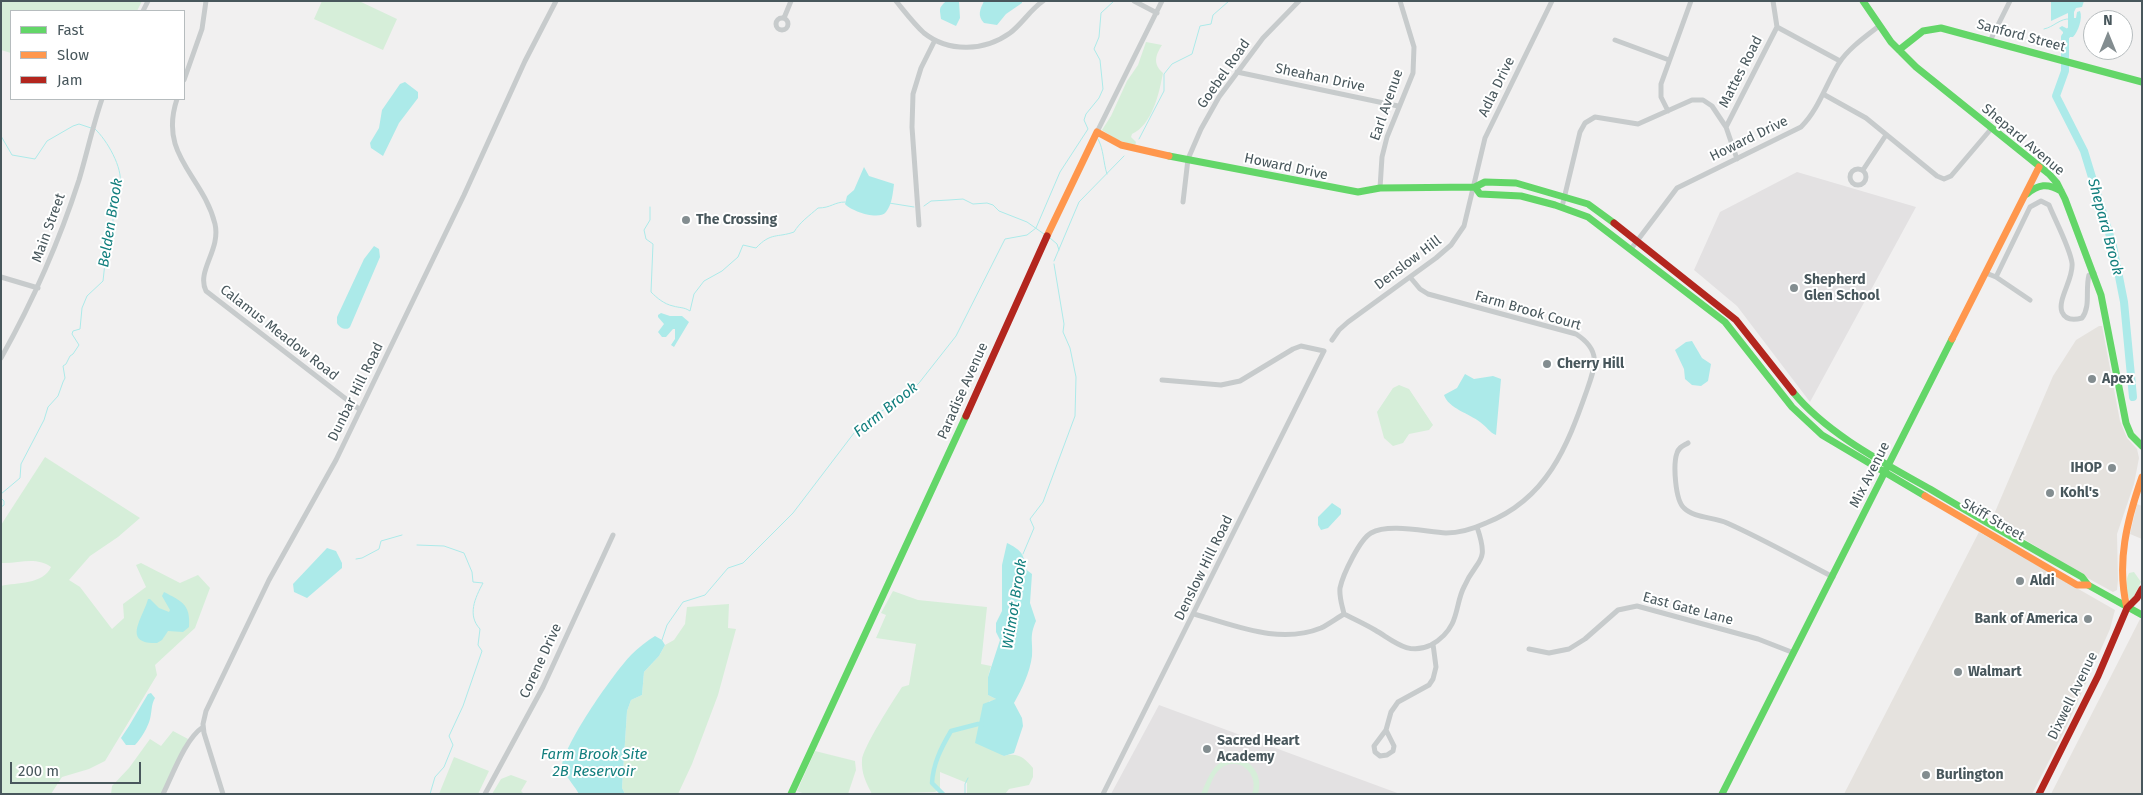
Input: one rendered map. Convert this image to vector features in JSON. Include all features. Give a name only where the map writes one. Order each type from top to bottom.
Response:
[{"type":"street","points":[[185,77],[202,29],[206,1]]},
{"type":"street","name":"Dunbar Hill Road","points":[[203,727],[206,711],[265,588],[325,482],[442,241],[534,41],[556,1]]},
{"type":"street","points":[[784,18],[791,1]]},
{"type":"street","points":[[896,1],[918,26],[935,40],[952,46],[966,48],[994,42],[1014,30],[1043,1]]},
{"type":"street","points":[[1134,1],[1157,12]]},
{"type":"street","name":"Paradise Avenue","points":[[791,794],[959,432],[1043,243],[1162,1]]},
{"type":"street","name":"Goebel Road","points":[[1183,202],[1188,159],[1200,129],[1219,97],[1263,38],[1299,1]]},
{"type":"street","name":"Earl Avenue","points":[[1380,188],[1382,157],[1387,137],[1412,72],[1414,47],[1400,1]]},
{"type":"street","name":"Adla Drive","points":[[1474,187],[1485,138],[1552,1]]},
{"type":"street","points":[[1668,111],[1661,97],[1661,84],[1691,1]]},
{"type":"street","points":[[1774,1],[1777,26],[1840,61]]},
{"type":"street","name":"Shepard Avenue","points":[[1863,1],[1879,26],[1916,67],[2054,179],[2061,191],[2094,273],[2107,318],[2127,427],[2142,446]]},
{"type":"street","points":[[1990,41],[2010,1]]},
{"type":"street","name":"Mattes Road","points":[[1726,127],[1777,26]]},
{"type":"street","name":"Howard Drive","points":[[1631,249],[1677,188],[1801,127],[1812,115],[1840,61],[1853,47],[1879,26]]},
{"type":"street","name":"Sanford Street","points":[[1899,50],[1919,32],[1930,28],[1941,28],[2142,82]]},
{"type":"street","points":[[919,224],[912,127],[913,94],[921,68],[935,40]]},
{"type":"street","points":[[1615,40],[1669,60]]},
{"type":"street","name":"Sheahan Drive","points":[[1237,72],[1398,106]]},
{"type":"street","points":[[1823,94],[1866,118],[1937,176],[1944,179],[1951,176],[1991,129]]},
{"type":"street","name":"Main Street","points":[[1,358],[38,288],[79,179],[102,100]]},
{"type":"street","name":"Calamus Meadow Road","points":[[177,100],[171,122],[172,138],[179,155],[207,202],[217,231],[216,245],[203,278],[206,290],[359,409]]},
{"type":"street","points":[[1562,207],[1580,132],[1585,123],[1595,117],[1638,124],[1692,100],[1703,100],[1712,106],[1726,127],[1737,159]]},
{"type":"street","name":"Howard Drive","points":[[1097,132],[1128,147],[1340,190],[1358,192],[1380,188],[1474,187],[1485,182],[1516,183],[1588,204],[1638,240],[1741,325],[1802,403],[1828,426],[1888,469]]},
{"type":"street","points":[[1862,170],[1886,135]]},
{"type":"street","name":"Mix Avenue","points":[[1722,794],[1888,469],[2039,167]]},
{"type":"street","points":[[2022,199],[2030,190],[2041,184],[2055,186],[2061,191]]},
{"type":"street","name":"Howard Drive","points":[[1474,187],[1480,194],[1521,196],[1562,207],[1588,217],[1716,315],[1733,331],[1796,411],[1822,435],[1888,469]]},
{"type":"street","name":"Denslow Hill","points":[[1332,340],[1348,322],[1451,245],[1464,226],[1474,187]]},
{"type":"street","points":[[1996,278],[2030,207],[2041,201],[2048,205],[2072,261],[2072,271],[2062,303],[2062,312],[2067,318],[2074,321],[2082,318],[2087,312],[2087,280],[2089,275],[2094,273]]},
{"type":"street","points":[[1986,273],[2030,300]]},
{"type":"street","name":"Farm Brook Court","points":[[1344,614],[1340,599],[1340,587],[1362,539],[1372,532],[1386,529],[1404,529],[1450,533],[1477,527],[1500,518],[1525,502],[1547,477],[1568,442],[1594,372],[1595,360],[1593,350],[1587,341],[1576,334],[1428,294],[1420,289],[1410,276]]},
{"type":"street","points":[[1,277],[38,288]]},
{"type":"street","points":[[1733,331],[1741,325]]},
{"type":"street","name":"Denslow Hill Road","points":[[1103,794],[1324,351],[1302,346],[1292,348],[1240,381],[1221,385],[1162,380]]},
{"type":"street","points":[[1759,364],[1767,358]]},
{"type":"street","points":[[1822,435],[1828,426]]},
{"type":"street","points":[[1688,444],[1681,447],[1677,452],[1675,463],[1679,500],[1683,508],[1689,512],[1725,522],[1833,577]]},
{"type":"street","name":"Skiff Street","points":[[1888,469],[2082,577],[2088,585],[2142,615]]},
{"type":"street","points":[[2127,608],[2122,592],[2129,514],[2142,477]]},
{"type":"street","points":[[1194,614],[1270,635],[1292,635],[1323,627],[1344,614],[1411,650],[1425,648],[1441,640],[1452,624],[1464,586],[1482,557],[1484,547],[1477,527]]},
{"type":"street","name":"Corene Drive","points":[[486,794],[543,687],[613,535]]},
{"type":"street","name":"Dixwell Avenue","points":[[2039,794],[2098,676],[2127,608],[2137,598],[2142,589]]},
{"type":"street","name":"East Gate Lane","points":[[1529,649],[1549,653],[1569,649],[1585,639],[1618,610],[1637,606],[1758,638],[1794,653]]},
{"type":"street","points":[[1386,730],[1394,746],[1393,751],[1387,755],[1380,756],[1375,752],[1374,746],[1386,730],[1391,712],[1398,702],[1429,685],[1433,679],[1436,667],[1433,644]]},
{"type":"street","points":[[163,794],[189,742],[196,732],[203,727],[223,794]]},
{"type":"shaded area","name":"Shepherd Glen School","points":[[1797,172],[1916,207],[1810,402],[1737,306],[1694,270],[1720,212]]},
{"type":"shaded area","points":[[2102,326],[2120,421],[2127,438],[2137,449],[2139,458],[2134,484],[2117,534],[2118,580],[2117,590],[2113,592],[1992,519],[2053,376],[2076,340]]},
{"type":"shaded area","points":[[2137,504],[2142,506],[2142,539],[2130,534]]},
{"type":"shaded area","points":[[1979,532],[2115,610],[2110,629],[2065,730],[2032,794],[1844,794]]},
{"type":"shaded area","points":[[2140,619],[2142,620],[2142,794],[2051,794]]},
{"type":"shaded area","name":"Sacred Heart Academy","points":[[1159,705],[1400,794],[1111,794]]},
{"type":"green space","points":[[1,1],[142,1],[138,10],[10,10],[10,53],[1,50]]},
{"type":"green space","points":[[322,1],[359,1],[397,19],[383,50],[314,19]]},
{"type":"green space","points":[[1146,42],[1162,45],[1156,63],[1163,73],[1157,99],[1150,116],[1139,130],[1132,134],[1131,137],[1136,142],[1135,146],[1116,139],[1102,130],[1111,116],[1127,81],[1138,65]]},
{"type":"green space","points":[[1399,385],[1409,389],[1433,425],[1429,430],[1409,434],[1403,443],[1393,446],[1384,438],[1377,412],[1393,388]]},
{"type":"green space","points":[[45,457],[140,518],[118,537],[90,556],[69,580],[80,587],[112,629],[124,618],[123,604],[146,587],[136,565],[141,563],[180,583],[198,575],[210,588],[195,628],[155,665],[157,675],[105,761],[89,769],[62,777],[51,794],[1,794],[1,586],[36,580],[47,573],[51,567],[33,561],[1,563],[1,525]]},
{"type":"green space","points":[[2134,572],[2141,582],[2133,599],[2130,600],[2127,590],[2127,579],[2129,573]]},
{"type":"green space","points":[[893,591],[918,600],[987,607],[981,664],[991,666],[988,677],[988,695],[998,700],[989,701],[1003,756],[1017,755],[1024,758],[1030,764],[1033,768],[1033,777],[1029,785],[1009,789],[1005,794],[967,794],[967,783],[940,772],[940,789],[935,792],[872,794],[863,773],[863,754],[902,687],[909,685],[916,644],[876,638],[886,615],[881,613]]},
{"type":"green space","points":[[729,604],[728,628],[736,629],[718,695],[692,764],[678,794],[625,794],[622,788],[627,711],[631,700],[642,695],[644,672],[659,656],[665,645],[674,640],[685,624],[687,607]]},
{"type":"green space","points":[[173,731],[188,739],[161,794],[111,794],[112,786],[129,768],[150,739],[161,746]]},
{"type":"green space","points":[[815,751],[855,761],[856,770],[848,794],[805,794],[797,791]]},
{"type":"green space","points":[[454,757],[489,771],[478,794],[439,794]]},
{"type":"green space","points":[[1237,758],[1248,763],[1256,771],[1259,782],[1258,794],[1252,794],[1253,780],[1246,768],[1234,764],[1220,769],[1214,777],[1207,794],[1201,794],[1213,769],[1223,761]]},
{"type":"green space","points":[[511,775],[527,781],[521,791],[524,794],[492,794],[501,779]]},
{"type":"water","points":[[946,1],[959,2],[960,18],[956,26],[941,19],[940,9]]},
{"type":"water","points":[[984,1],[1022,1],[1022,3],[1006,14],[997,25],[984,23],[980,17]]},
{"type":"water","points":[[2051,1],[2084,1],[2082,7],[2076,8],[2074,12],[2074,18],[2076,18],[2077,12],[2080,11],[2081,17],[2073,37],[2063,37],[2063,32],[2059,28],[2062,26],[2068,29],[2068,13],[2051,21]]},
{"type":"water","points":[[405,82],[418,92],[418,98],[399,123],[383,156],[371,148],[370,143],[379,128],[382,110],[400,84]]},
{"type":"water","points":[[864,167],[869,176],[894,184],[890,206],[882,215],[865,214],[845,204],[847,196],[854,190]]},
{"type":"water","points":[[374,246],[379,249],[380,257],[350,327],[347,329],[343,328],[337,323],[337,317],[364,259]]},
{"type":"water","points":[[661,313],[670,316],[682,316],[689,322],[674,347],[671,345],[675,339],[675,329],[666,337],[662,337],[658,332],[664,324],[658,317]]},
{"type":"water","points":[[1692,341],[1702,358],[1711,364],[1708,381],[1701,386],[1692,385],[1685,379],[1684,369],[1675,350],[1686,342]]},
{"type":"water","points":[[1465,374],[1474,379],[1493,376],[1501,379],[1496,435],[1476,419],[1446,400],[1444,395],[1457,388]]},
{"type":"water","points":[[1332,503],[1341,509],[1341,514],[1328,528],[1321,530],[1318,525],[1318,517]]},
{"type":"water","points":[[1007,543],[1021,552],[1024,559],[1024,568],[1032,574],[1030,603],[1036,621],[1032,635],[1032,656],[1029,668],[1023,686],[1014,703],[1022,718],[1023,726],[1014,753],[1004,756],[975,743],[983,704],[996,699],[988,695],[988,677],[1000,640],[996,632],[996,623],[1002,611],[1002,565]]},
{"type":"water","points":[[327,548],[336,551],[342,563],[342,568],[307,598],[294,592],[293,584]]},
{"type":"water","points":[[164,592],[184,604],[188,613],[189,627],[183,632],[168,631],[162,640],[157,643],[146,642],[137,635],[139,622],[148,599],[159,608],[169,612],[170,610],[162,596]]},
{"type":"water","name":"Farm Brook Site 2B Reservoir","points":[[655,636],[662,640],[665,645],[659,656],[644,672],[642,695],[631,700],[627,711],[622,788],[625,794],[579,794],[562,768],[572,740],[623,664],[631,655]]},
{"type":"water","points":[[151,693],[155,698],[146,729],[135,745],[126,745],[121,738],[148,694]]},
{"type":"waterway","name":"Farm Brook","points":[[662,640],[667,625],[683,602],[705,595],[728,568],[743,563],[793,513],[854,433],[871,418],[908,394],[919,383],[956,336],[1005,239],[1027,235],[1036,228],[1060,172],[1088,129],[1084,120],[1086,114],[1099,98],[1103,89],[1100,60],[1094,49],[1099,37],[1101,13],[1114,1]]},
{"type":"waterway","name":"Wilmot Brook","points":[[1139,139],[1164,91],[1164,74],[1172,64],[1192,54],[1200,26],[1211,24],[1213,15],[1229,1]]},
{"type":"waterway","points":[[2044,29],[2063,20],[2070,19]]},
{"type":"waterway","name":"Shepard Brook","points":[[2065,57],[2065,37],[2071,30]]},
{"type":"waterway","name":"Shepard Brook","points":[[2065,64],[2065,71],[2056,96],[2084,151],[2113,246],[2124,302],[2133,397]]},
{"type":"waterway","name":"Belden Brook","points":[[1,136],[12,155],[35,159],[47,141],[73,126],[79,124],[91,128]]},
{"type":"waterway","name":"Belden Brook","points":[[1,494],[20,478],[21,464],[44,420],[48,407],[58,396],[65,378],[63,366],[79,345],[72,334],[73,331],[80,329],[82,308],[87,296],[103,281],[108,235],[113,223],[113,193],[120,184],[120,177],[117,162],[95,129]]},
{"type":"waterway","points":[[1098,139],[1107,174]]},
{"type":"waterway","name":"Wilmot Brook","points":[[1054,261],[1079,202],[1124,156]]},
{"type":"waterway","points":[[924,206],[931,201],[963,199],[973,204],[987,203],[993,205],[999,211],[1027,222],[1044,234]]},
{"type":"waterway","points":[[650,207],[650,220],[644,230],[646,239],[653,244],[651,292],[667,304],[690,311],[694,294],[704,281],[722,271],[738,257],[743,245],[756,248],[770,237],[794,232],[818,208],[845,202]]},
{"type":"waterway","points":[[889,203],[914,207]]},
{"type":"waterway","points":[[1050,238],[1057,244],[1059,250]]},
{"type":"waterway","name":"Wilmot Brook","points":[[1023,554],[1034,528],[1030,519],[1043,502],[1075,416],[1076,377],[1070,348],[1063,332],[1064,324],[1054,264]]},
{"type":"waterway","name":"Belden Brook","points":[[1,498],[4,501],[4,505],[1,507]]},
{"type":"waterway","points":[[356,559],[379,549],[381,541],[402,535]]},
{"type":"waterway","points":[[417,545],[444,546],[464,553],[472,572],[473,582],[483,583],[475,600],[473,612],[476,624],[480,629],[478,645],[482,651],[463,706],[449,736],[453,745],[444,767],[435,777],[430,794]]},
{"type":"waterway","points":[[943,794],[932,783],[936,763],[947,737],[951,731],[983,724]]},
{"type":"waterway","name":"Wilmot Brook","points":[[965,794],[965,784],[968,778]]},
{"type":"traffic: fast","points":[[1863,1],[1891,42],[1916,67],[2049,174],[2057,183],[2065,199],[2101,295],[2126,423],[2131,435],[2142,446]]},
{"type":"traffic: fast","points":[[1899,50],[1923,31],[1941,28],[2142,82]]},
{"type":"traffic: fast","points":[[1169,156],[1358,192],[1380,188],[1475,187],[1485,182],[1516,183],[1588,204],[1614,223]]},
{"type":"traffic: fast","points":[[2027,194],[2035,188],[2043,186],[2061,191]]},
{"type":"traffic: fast","points":[[1475,187],[1480,194],[1521,196],[1555,205],[1588,217],[1725,322],[1792,407],[1822,435],[1925,496]]},
{"type":"traffic: fast","points":[[1722,794],[1952,339]]},
{"type":"traffic: fast","points":[[1793,392],[1822,421],[1857,446],[2082,577],[2088,585],[2142,615]]},
{"type":"traffic: fast","points":[[791,794],[966,416]]},
{"type":"traffic: slow","points":[[1047,236],[1097,132],[1121,145],[1169,156]]},
{"type":"traffic: slow","points":[[1952,339],[2039,167]]},
{"type":"traffic: slow","points":[[2127,608],[2124,591],[2123,558],[2128,525],[2142,477]]},
{"type":"traffic: slow","points":[[1925,496],[2077,585],[2088,585]]},
{"type":"traffic: jam","points":[[1614,223],[1736,320],[1793,392]]},
{"type":"traffic: jam","points":[[966,416],[1047,236]]},
{"type":"traffic: jam","points":[[2039,794],[2098,676],[2127,608],[2137,598],[2142,589]]},
{"type":"place","name":"The Crossing","points":[[686,220]]},
{"type":"place","name":"Shepherd Glen School","points":[[1794,288]]},
{"type":"place","name":"Cherry Hill","points":[[1547,364]]},
{"type":"place","name":"Apex","points":[[2092,379]]},
{"type":"place","name":"IHOP","points":[[2112,468]]},
{"type":"place","name":"Kohl's","points":[[2050,493]]},
{"type":"place","name":"Aldi","points":[[2020,581]]},
{"type":"place","name":"Bank of America","points":[[2088,619]]},
{"type":"place","name":"Walmart","points":[[1958,672]]},
{"type":"place","name":"Sacred Heart Academy","points":[[1207,749]]},
{"type":"place","name":"Burlington","points":[[1926,775]]}]
